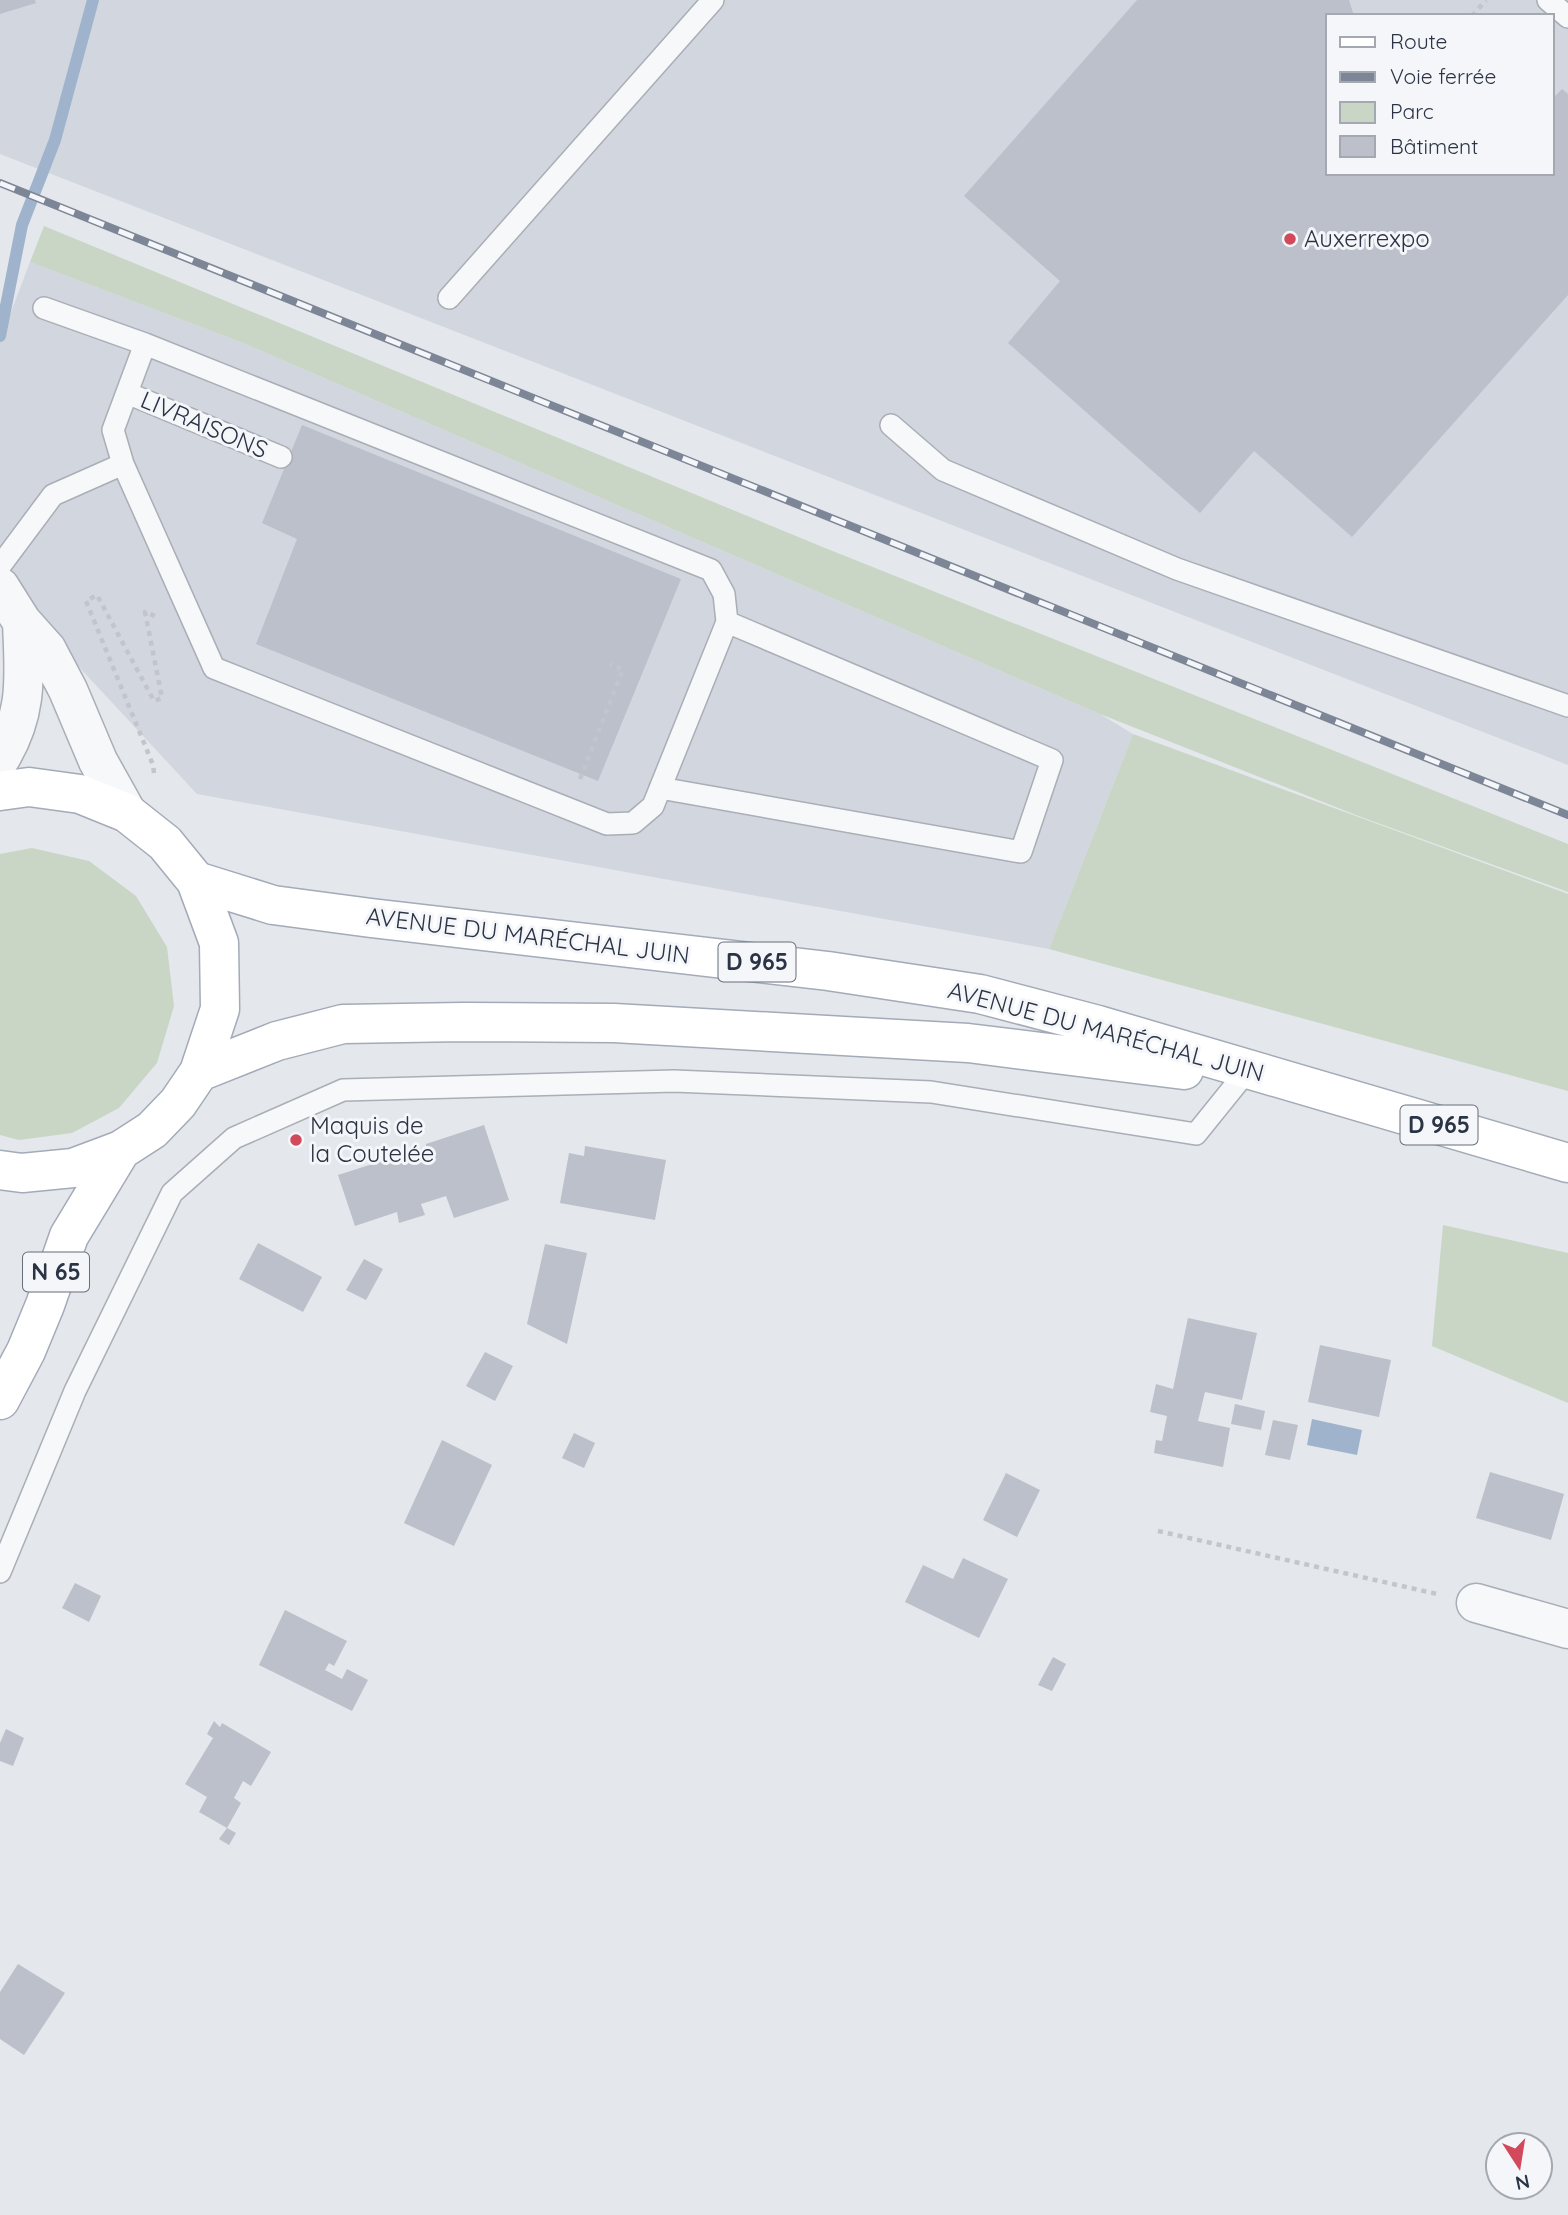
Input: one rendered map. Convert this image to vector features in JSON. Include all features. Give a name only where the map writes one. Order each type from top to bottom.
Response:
[{"type":"main road","points":[[0,791],[29,787],[80,793],[127,813],[165,843],[195,881],[219,943],[220,1009],[199,1072],[178,1103],[152,1129],[121,1150],[73,1168],[22,1173],[0,1170]]},
{"type":"main road","name":"AVENUE DU MARÉCHAL JUIN","points":[[195,881],[273,905],[828,971],[980,994],[1568,1163]]},
{"type":"main road","name":"AVENUE DU MARÉCHAL JUIN","points":[[199,1072],[277,1041],[343,1024],[573,1022],[719,1028],[968,1044],[1310,1087]]},
{"type":"main road","name":"N 65","points":[[0,1399],[26,1351],[69,1236],[121,1150]]},
{"type":"street","points":[[0,587],[22,622],[47,650],[68,690],[98,761],[127,813]]},
{"type":"street","points":[[0,759],[18,724],[24,690],[22,622]]},
{"type":"street","points":[[1476,1603],[1568,1629]]},
{"type":"lane","points":[[449,298],[713,0]]},
{"type":"lane","points":[[1548,0],[1568,18]]},
{"type":"lane","points":[[44,308],[145,344],[711,570],[724,594],[727,622],[653,806],[633,823],[607,824],[214,668],[123,464],[113,430],[145,344]]},
{"type":"lane","name":"LIVRAISONS","points":[[127,393],[281,457]]},
{"type":"lane","points":[[891,425],[943,470],[1177,569],[1568,706]]},
{"type":"lane","points":[[0,566],[53,495],[123,464]]},
{"type":"lane","points":[[660,788],[1021,852],[1052,760],[727,622]]},
{"type":"lane","points":[[0,1572],[75,1391],[172,1193],[233,1138],[344,1090],[674,1081],[931,1092],[1196,1134],[1242,1077]]},
{"type":"path","points":[[1474,14],[1486,0]]},
{"type":"path","points":[[154,776],[153,765],[86,601],[97,595],[154,701],[162,698],[145,612],[157,617]]},
{"type":"path","points":[[578,784],[623,669],[610,664]]},
{"type":"path","points":[[1158,1531],[1476,1603]]},
{"type":"shaded area","points":[[0,0],[1568,0],[1568,765],[0,154]]},
{"type":"shaded area","points":[[30,262],[243,343],[1100,714],[1133,734],[1049,949],[197,794],[0,582],[0,341]]},
{"type":"green space","points":[[44,226],[825,548],[1568,844],[1568,892],[1361,817],[1100,714],[243,343],[30,262]]},
{"type":"green space","points":[[1133,734],[1568,894],[1568,1091],[1049,949]]},
{"type":"green space","points":[[32,848],[89,861],[136,896],[167,947],[174,1006],[157,1063],[119,1108],[72,1133],[19,1140],[0,1135],[0,854]]},
{"type":"green space","points":[[1443,1225],[1568,1253],[1568,1403],[1432,1346]]},
{"type":"water","points":[[1312,1419],[1362,1430],[1357,1455],[1307,1445]]},
{"type":"building","points":[[0,0],[35,0],[36,3],[0,14]]},
{"type":"building","name":"Auxerrexpo","points":[[1137,0],[1349,0],[1353,14],[1326,14],[1326,175],[1554,175],[1554,97],[1562,89],[1568,94],[1568,295],[1352,537],[1254,451],[1200,513],[1008,343],[1060,281],[964,196]]},
{"type":"building","points":[[302,425],[681,579],[598,781],[256,644],[297,539],[262,523]]},
{"type":"building","points":[[484,1125],[509,1200],[454,1218],[446,1196],[421,1204],[425,1215],[399,1223],[397,1212],[355,1226],[338,1175]]},
{"type":"building","points":[[585,1146],[666,1160],[655,1220],[560,1203],[569,1153],[584,1156]]},
{"type":"building","points":[[258,1243],[322,1277],[303,1312],[239,1279]]},
{"type":"building","points":[[545,1244],[587,1253],[567,1344],[527,1324]]},
{"type":"building","points":[[364,1259],[383,1269],[366,1300],[346,1290]]},
{"type":"building","points":[[1188,1318],[1257,1333],[1242,1400],[1205,1392],[1198,1421],[1230,1428],[1223,1467],[1154,1453],[1156,1440],[1162,1441],[1167,1416],[1150,1412],[1156,1384],[1173,1389]]},
{"type":"building","points":[[1320,1345],[1391,1360],[1379,1417],[1308,1402]]},
{"type":"building","points":[[485,1352],[513,1366],[495,1401],[466,1386]]},
{"type":"building","points":[[1235,1404],[1265,1411],[1261,1430],[1231,1424]]},
{"type":"building","points":[[1273,1420],[1298,1425],[1290,1460],[1265,1455]]},
{"type":"building","points":[[574,1433],[595,1443],[584,1468],[562,1458]]},
{"type":"building","points":[[442,1440],[492,1465],[454,1546],[404,1523]]},
{"type":"building","points":[[1490,1472],[1564,1494],[1551,1540],[1476,1518]]},
{"type":"building","points":[[1006,1473],[1040,1490],[1017,1537],[983,1520]]},
{"type":"building","points":[[963,1558],[1008,1579],[979,1638],[905,1602],[923,1565],[953,1579]]},
{"type":"building","points":[[75,1583],[101,1596],[89,1622],[62,1608]]},
{"type":"building","points":[[285,1610],[347,1641],[334,1666],[329,1663],[325,1670],[342,1679],[347,1669],[368,1680],[352,1711],[259,1665]]},
{"type":"building","points":[[1053,1657],[1066,1664],[1052,1691],[1038,1685]]},
{"type":"building","points":[[214,1721],[220,1727],[222,1723],[271,1752],[251,1786],[243,1781],[234,1798],[241,1803],[227,1828],[199,1812],[207,1797],[185,1784],[213,1738],[207,1734]]},
{"type":"building","points":[[6,1729],[24,1738],[13,1766],[0,1761],[0,1743]]},
{"type":"building","points":[[227,1828],[236,1833],[229,1845],[219,1839]]},
{"type":"building","points":[[18,1964],[65,1993],[24,2055],[0,2039],[0,1992]]},
{"type":"waterway","points":[[0,336],[22,225],[55,140],[93,0]]},
{"type":"railway","points":[[0,183],[1568,815]]},
{"type":"place","name":"Auxerrexpo","points":[[1290,239]]},
{"type":"place","name":"Maquis de la Coutelée","points":[[296,1140]]}]
